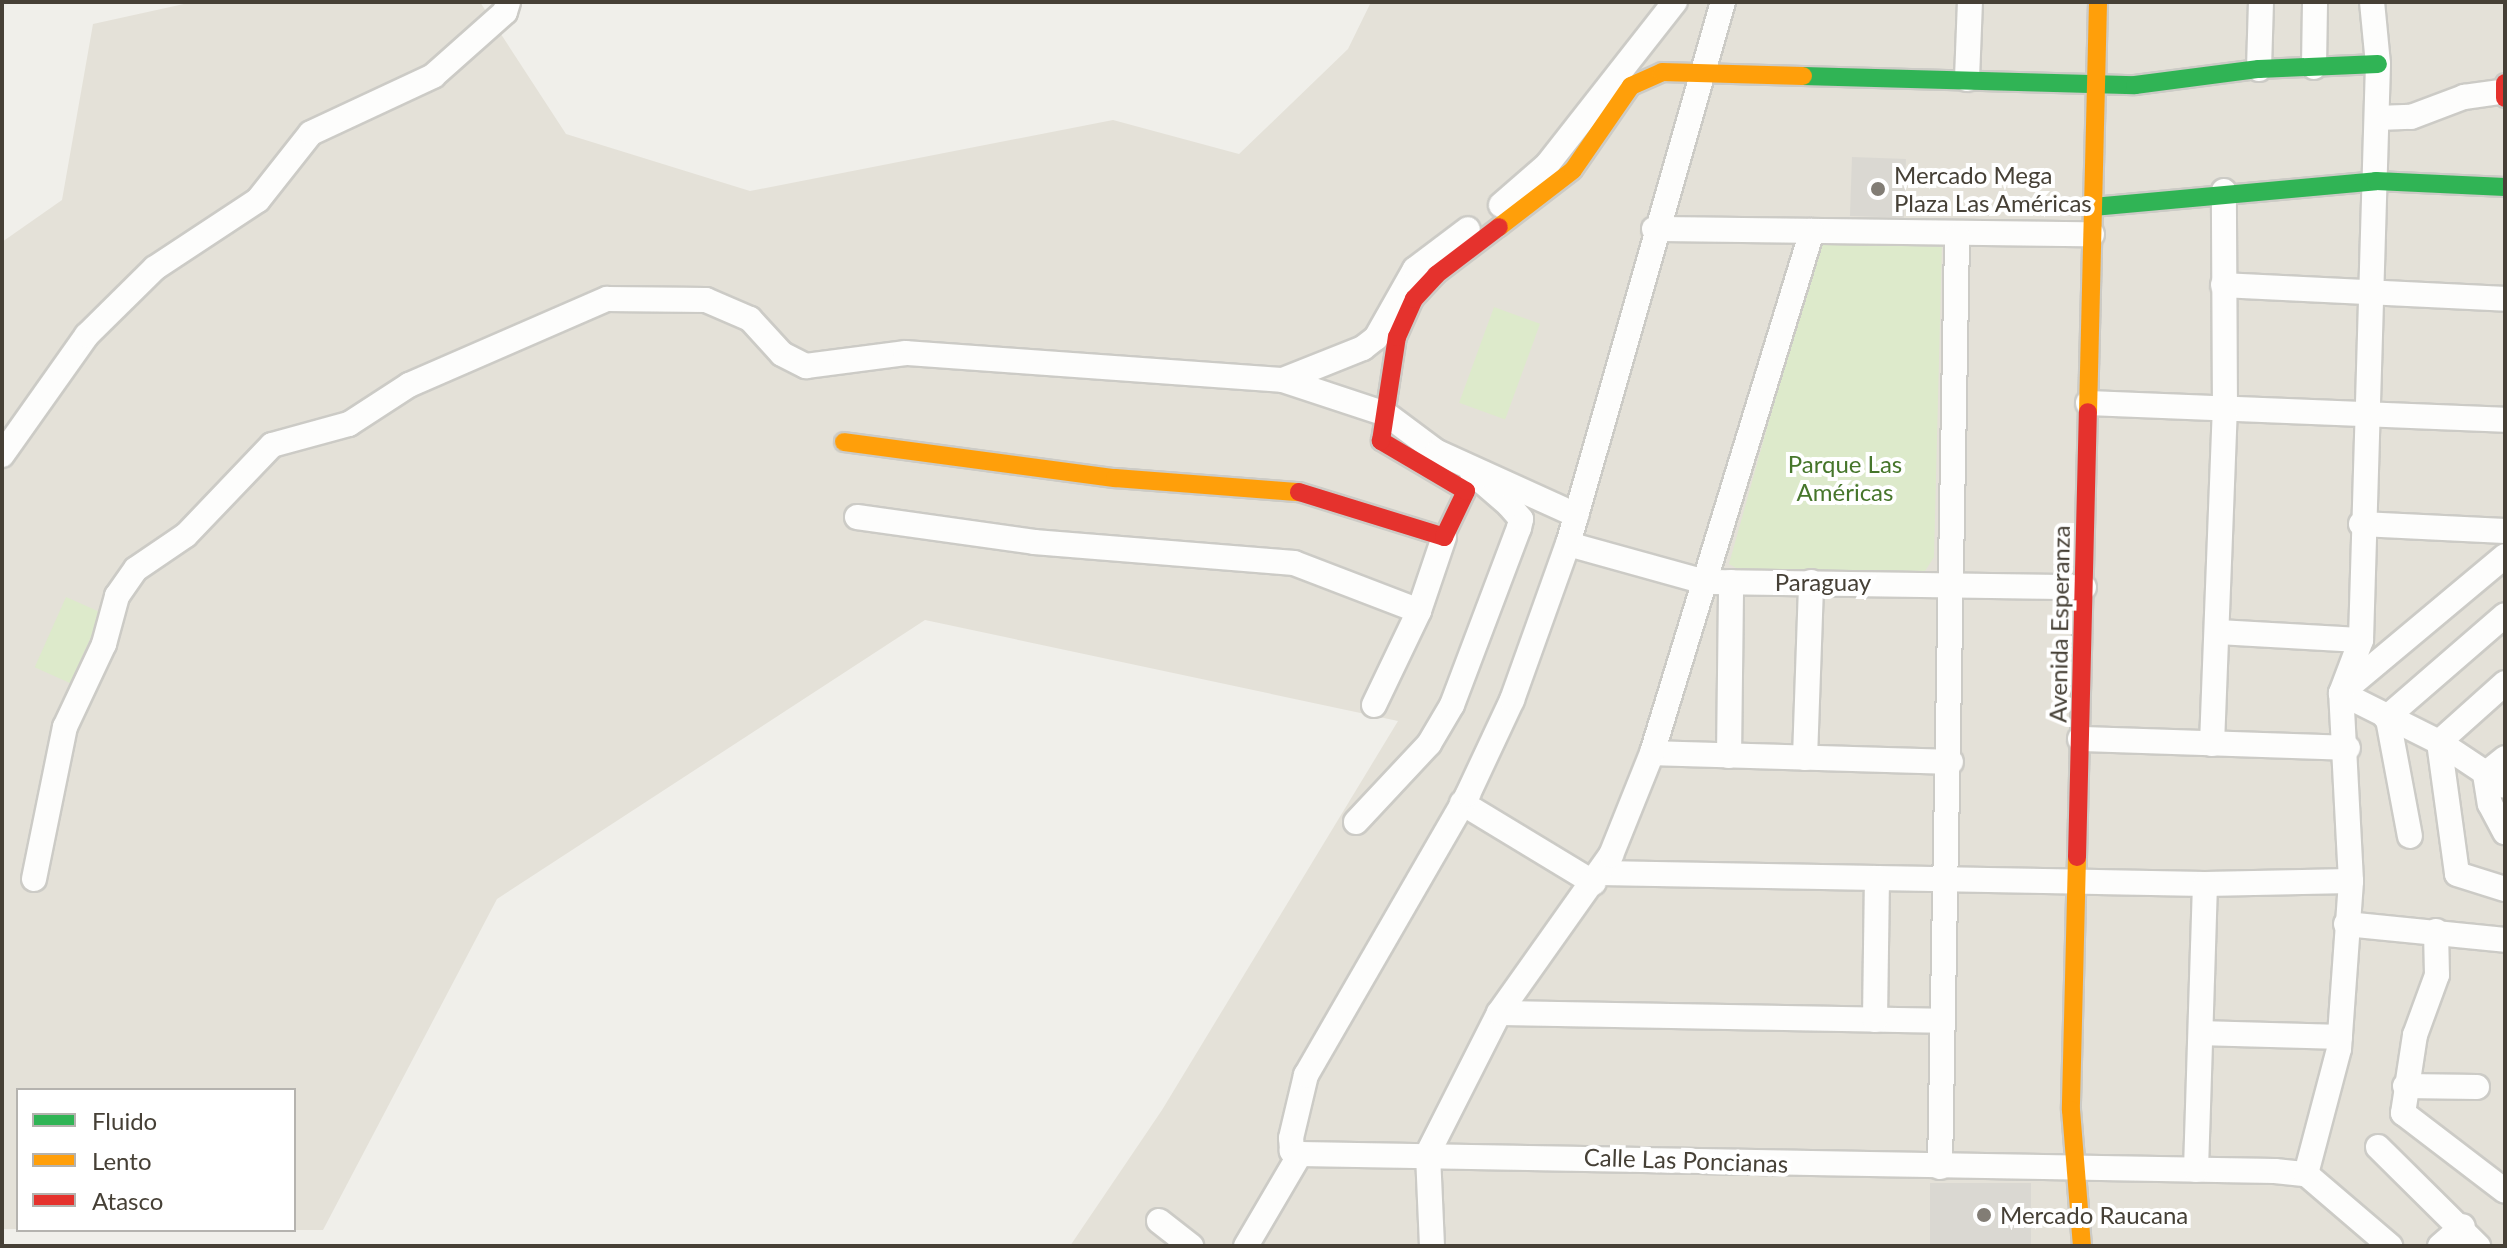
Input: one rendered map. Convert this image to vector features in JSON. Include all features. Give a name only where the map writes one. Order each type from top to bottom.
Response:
[{"type":"street","points":[[2,455],[87,335],[155,268],[258,200],[311,133],[433,76],[505,12],[508,2]]},
{"type":"street","points":[[1283,380],[1376,338],[1415,269],[1547,165],[1675,2]]},
{"type":"street","points":[[1246,1246],[1300,1154],[1292,1151],[1291,1138],[1306,1075],[1462,803],[1512,700],[1568,544],[1654,229],[1723,2]]},
{"type":"street","points":[[1967,79],[1970,2]]},
{"type":"street","name":"Avenida Esperanza","points":[[2082,1246],[2072,1168],[2098,2]]},
{"type":"street","points":[[2259,69],[2261,2]]},
{"type":"street","points":[[2314,67],[2315,2]]},
{"type":"street","points":[[2372,2],[2378,64],[2376,181],[2364,414],[2361,640],[2341,693],[2348,748],[2351,881],[2340,1037],[2306,1174],[2390,1246]]},
{"type":"street","points":[[1374,705],[1419,611],[1444,537],[1466,491],[1383,446],[1397,337],[1414,299],[1436,275],[1573,170],[1631,86],[1662,72],[2097,81],[2135,85],[2259,69],[2378,64]]},
{"type":"street","points":[[2377,118],[2411,117],[2464,97],[2504,91]]},
{"type":"street","points":[[2093,207],[2224,191],[2376,181],[2505,187]]},
{"type":"street","points":[[2212,744],[2225,411],[2224,191]]},
{"type":"street","points":[[1654,229],[1957,236],[2092,234]]},
{"type":"street","points":[[1432,1246],[1428,1153],[1499,1013],[1597,878],[1652,753],[1812,231]]},
{"type":"street","points":[[1940,1167],[1945,880],[1951,762],[1957,236]]},
{"type":"street","points":[[2223,285],[2505,299]]},
{"type":"street","points":[[34,879],[65,727],[124,582],[136,569],[186,535],[272,445],[349,424],[409,385],[607,299],[706,300],[750,319],[782,354],[806,366],[906,353],[1283,380],[1386,414],[1464,466],[1509,505],[1521,519],[1519,528],[1452,705],[1429,744],[1356,822]]},
{"type":"street","points":[[2088,403],[2225,411],[2505,420]]},
{"type":"street","points":[[844,442],[1115,478],[1305,492],[1444,537]]},
{"type":"street","points":[[1464,466],[1576,515]]},
{"type":"street","points":[[857,517],[1034,542],[1294,563],[1419,611]]},
{"type":"street","points":[[2361,524],[2505,531]]},
{"type":"street","name":"Paraguay","points":[[1568,544],[1705,582],[1952,582],[2084,587]]},
{"type":"street","points":[[2341,693],[2505,556]]},
{"type":"street","points":[[1729,756],[1731,582]]},
{"type":"street","points":[[1805,758],[1811,582]]},
{"type":"street","points":[[2387,719],[2505,615]]},
{"type":"street","points":[[2217,632],[2361,640]]},
{"type":"street","points":[[2439,742],[2505,683]]},
{"type":"street","points":[[2341,693],[2387,719],[2439,742],[2495,780]]},
{"type":"street","points":[[2387,719],[2410,836]]},
{"type":"street","points":[[2080,739],[2348,748]]},
{"type":"street","points":[[2439,742],[2457,874],[2505,889]]},
{"type":"street","points":[[1652,753],[1951,762]]},
{"type":"street","points":[[2505,758],[2495,780],[2490,804],[2505,832]]},
{"type":"street","points":[[1462,803],[1597,878],[1877,878],[2205,884],[2351,881]]},
{"type":"street","points":[[1875,1020],[1877,878]]},
{"type":"street","points":[[2196,1170],[2205,884]]},
{"type":"street","points":[[2346,924],[2505,940]]},
{"type":"street","points":[[2436,931],[2437,975],[2405,1086],[2403,1113],[2412,1125],[2505,1191]]},
{"type":"street","points":[[1499,1013],[1943,1021]]},
{"type":"street","points":[[2201,1033],[2340,1037]]},
{"type":"street","points":[[2405,1086],[2477,1087]]},
{"type":"street","points":[[2378,1147],[2463,1226],[2478,1246]]},
{"type":"street","name":"Calle Las Poncianas","points":[[1300,1154],[1428,1153],[2306,1174]]},
{"type":"street","points":[[1159,1221],[1191,1246]]},
{"type":"street","points":[[2440,1246],[2463,1226]]},
{"type":"shaded area","points":[[193,2],[480,2],[566,134],[750,191],[1113,120],[1239,154],[1348,49],[1371,2],[2505,2],[2505,1246],[1070,1246],[1162,1110],[1398,721],[925,620],[497,899],[323,1230],[296,1230],[296,1088],[16,1088],[16,1229],[2,1229],[2,242],[62,200],[93,24]]},
{"type":"green space","name":"Parque Las Américas","points":[[1820,239],[1942,242],[1934,557],[1925,571],[1738,569],[1729,564]]},
{"type":"green space","points":[[1494,307],[1540,324],[1505,420],[1459,403]]},
{"type":"green space","points":[[66,597],[102,613],[70,683],[35,667]]},
{"type":"building","name":"Mercado Mega Plaza Las Américas","points":[[1852,157],[1906,159],[1904,218],[1850,216]]},
{"type":"building","name":"Mercado Raucana","points":[[1930,1183],[2031,1183],[2031,1246],[1930,1246]]},
{"type":"traffic: fast","points":[[1803,76],[2135,85],[2259,69],[2378,64]]},
{"type":"traffic: fast","points":[[2093,207],[2376,181],[2505,187]]},
{"type":"traffic: slow","points":[[2088,412],[2098,2]]},
{"type":"traffic: slow","points":[[1499,227],[1573,170],[1631,86],[1662,72],[1803,76]]},
{"type":"traffic: slow","points":[[844,442],[1115,478],[1299,492]]},
{"type":"traffic: slow","points":[[2077,857],[2071,1110],[2082,1246]]},
{"type":"traffic: jam","points":[[2505,83],[2505,98]]},
{"type":"traffic: jam","points":[[1299,492],[1444,537],[1466,491],[1381,441],[1397,337],[1414,299],[1436,275],[1499,227]]},
{"type":"traffic: jam","points":[[2077,857],[2088,412]]},
{"type":"place","name":"Mercado Mega Plaza Las Américas","points":[[1878,189]]},
{"type":"place","name":"Mercado Raucana","points":[[1984,1215]]}]
